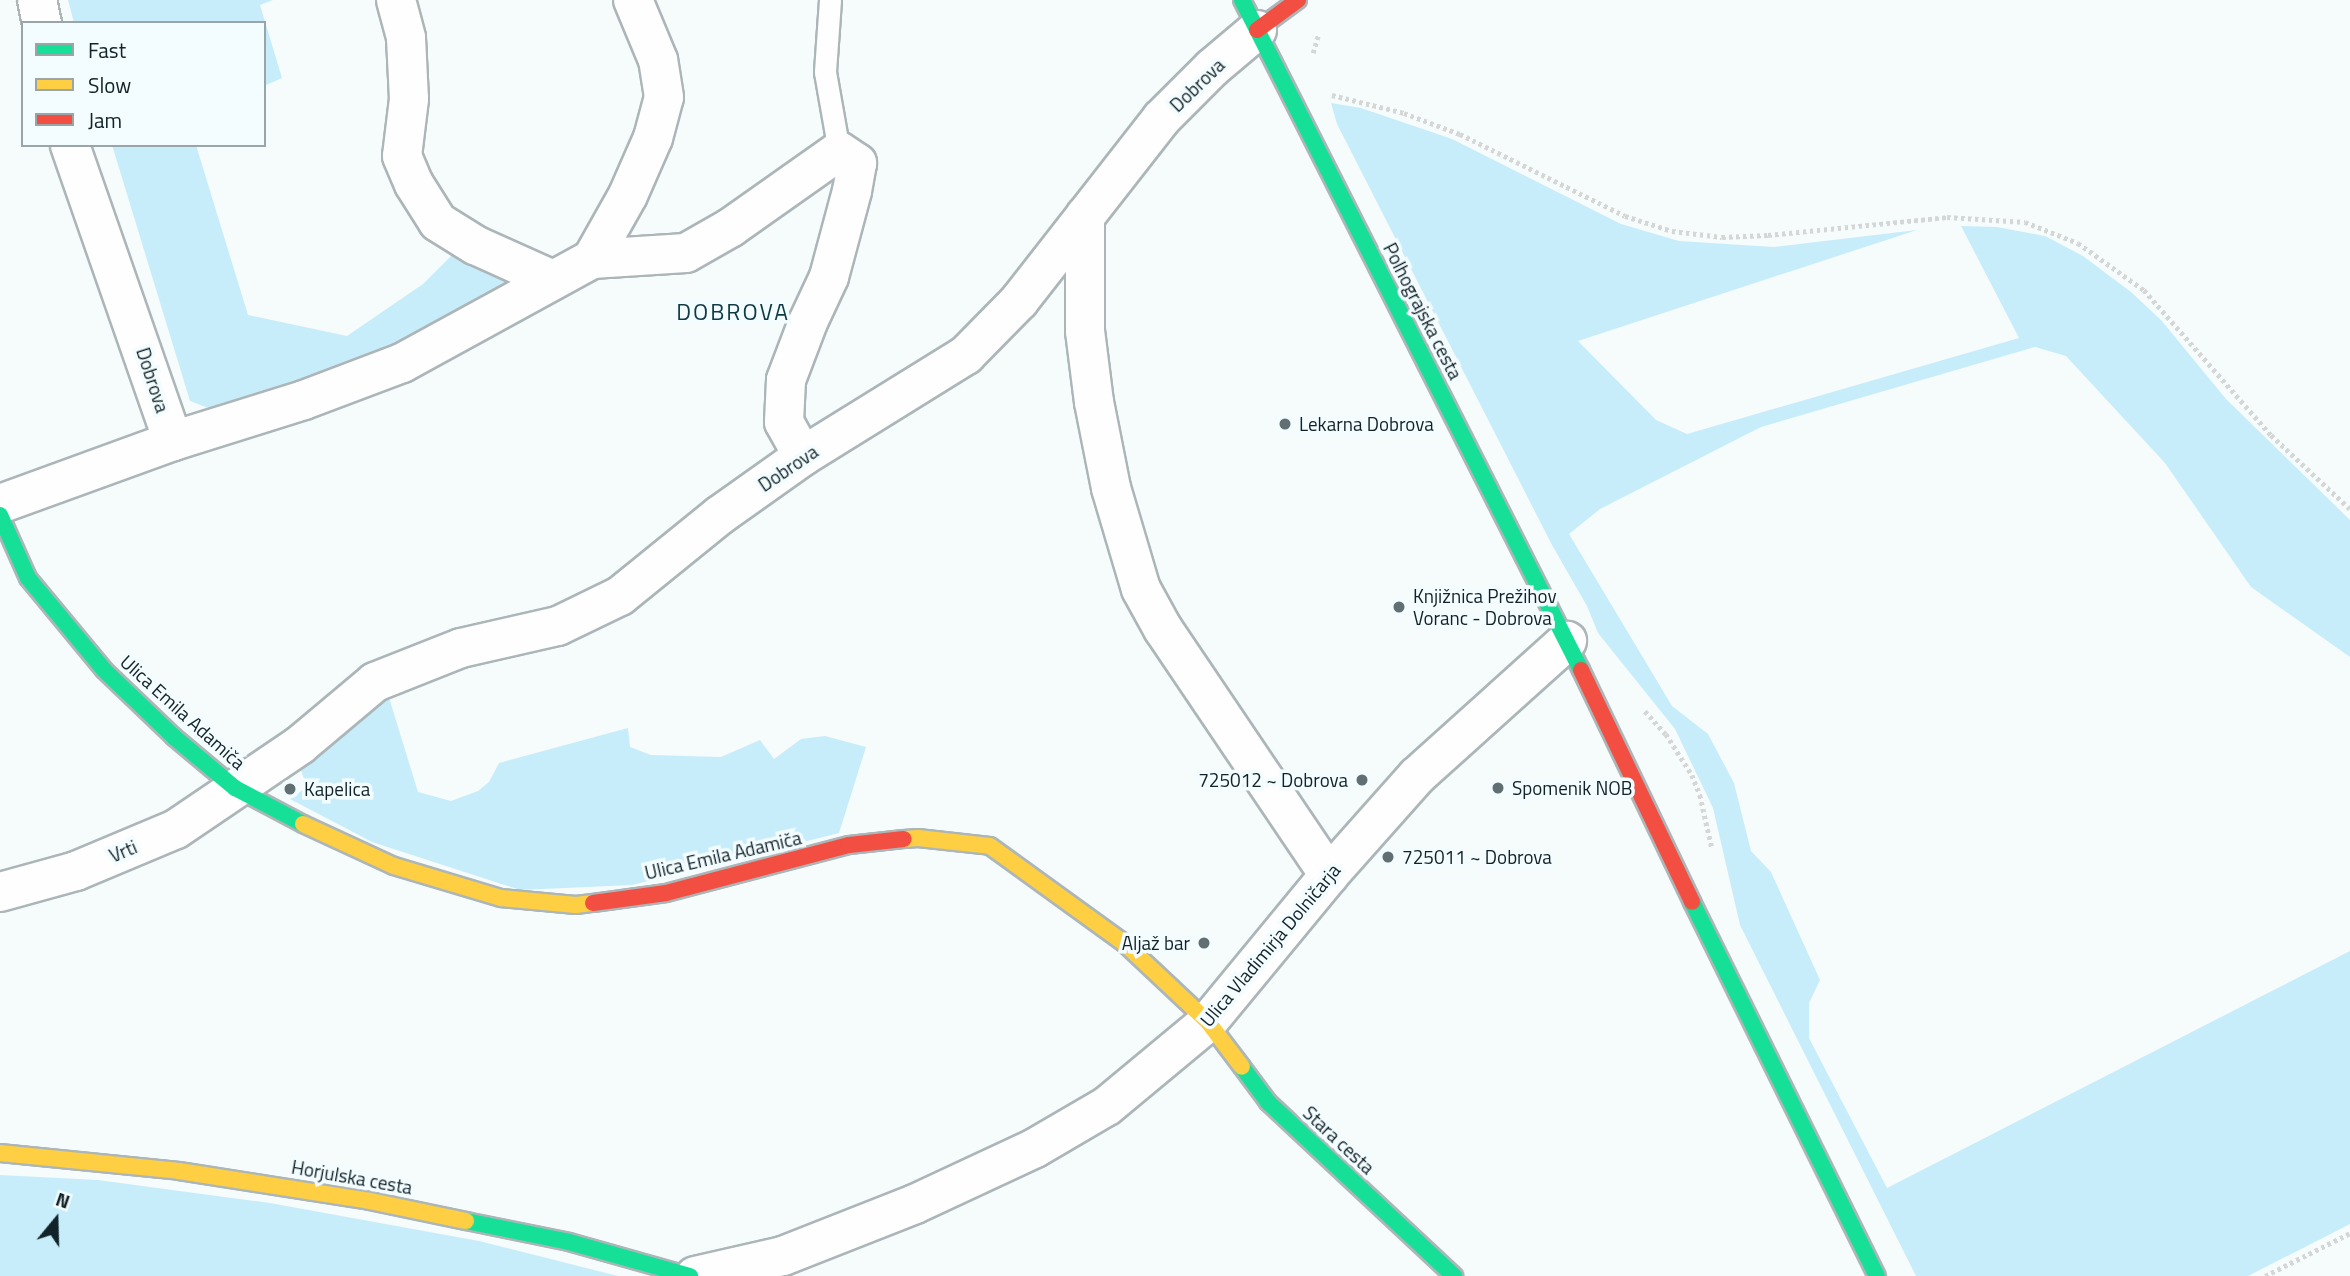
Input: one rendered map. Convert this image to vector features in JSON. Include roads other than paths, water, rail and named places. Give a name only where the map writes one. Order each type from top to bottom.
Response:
[{"type":"street","points":[[37,0],[42,21]]},
{"type":"street","points":[[396,0],[406,38],[409,99],[402,156],[414,184],[438,222],[475,245],[553,280]]},
{"type":"street","points":[[592,259],[628,195],[653,138],[664,97],[659,60],[633,0]]},
{"type":"street","points":[[1250,15],[1298,0]]},
{"type":"street","name":"Polhograjska cesta","points":[[1250,15],[1567,641],[1773,1071],[1877,1276]]},
{"type":"street","name":"Dobrova","points":[[235,788],[300,745],[375,682],[461,648],[558,626],[620,596],[720,515],[803,456],[965,355],[1019,301],[1161,120],[1250,15]]},
{"type":"street","name":"Dobrova","points":[[71,147],[173,441]]},
{"type":"street","points":[[0,504],[173,441],[304,400],[402,363],[592,259],[686,253],[730,228],[839,151],[857,163],[852,191],[829,277],[807,322],[786,380],[784,422],[803,456]]},
{"type":"street","points":[[1085,216],[1086,331],[1094,402],[1111,488],[1142,589],[1163,629],[1329,875]]},
{"type":"street","name":"Ulica Emila Adamiča","points":[[0,515],[28,578],[104,670],[174,737],[235,788],[300,823],[394,866],[501,898],[576,905],[666,893],[849,845],[918,838],[990,846],[1124,943],[1208,1022]]},
{"type":"street","name":"Ulica Vladimirja Dolničarja","points":[[692,1276],[783,1256],[915,1204],[1035,1148],[1107,1106],[1208,1022],[1329,875],[1418,776],[1567,641]]},
{"type":"street","name":"Vrti","points":[[0,892],[76,871],[176,829],[235,788]]},
{"type":"street","name":"Stara cesta","points":[[1208,1022],[1268,1102],[1454,1276]]},
{"type":"street","name":"Horjulska cesta","points":[[0,1153],[179,1171],[370,1201],[569,1242],[692,1276]]},
{"type":"lane","points":[[830,0],[825,72],[839,151]]},
{"type":"place","name":"Lekarna Dobrova","points":[[1285,424]]},
{"type":"place","name":"Knjižnica Prežihov Voranc - Dobrova","points":[[1399,607]]},
{"type":"place","name":"725012 ~ Dobrova","points":[[1362,780]]},
{"type":"place","name":"Spomenik NOB","points":[[1498,788]]},
{"type":"place","name":"Kapelica","points":[[290,789]]},
{"type":"place","name":"725011 ~ Dobrova","points":[[1388,857]]},
{"type":"place","name":"Aljaž bar","points":[[1204,943]]},
{"type":"district","name":"DOBROVA","points":[[733,312]]}]
